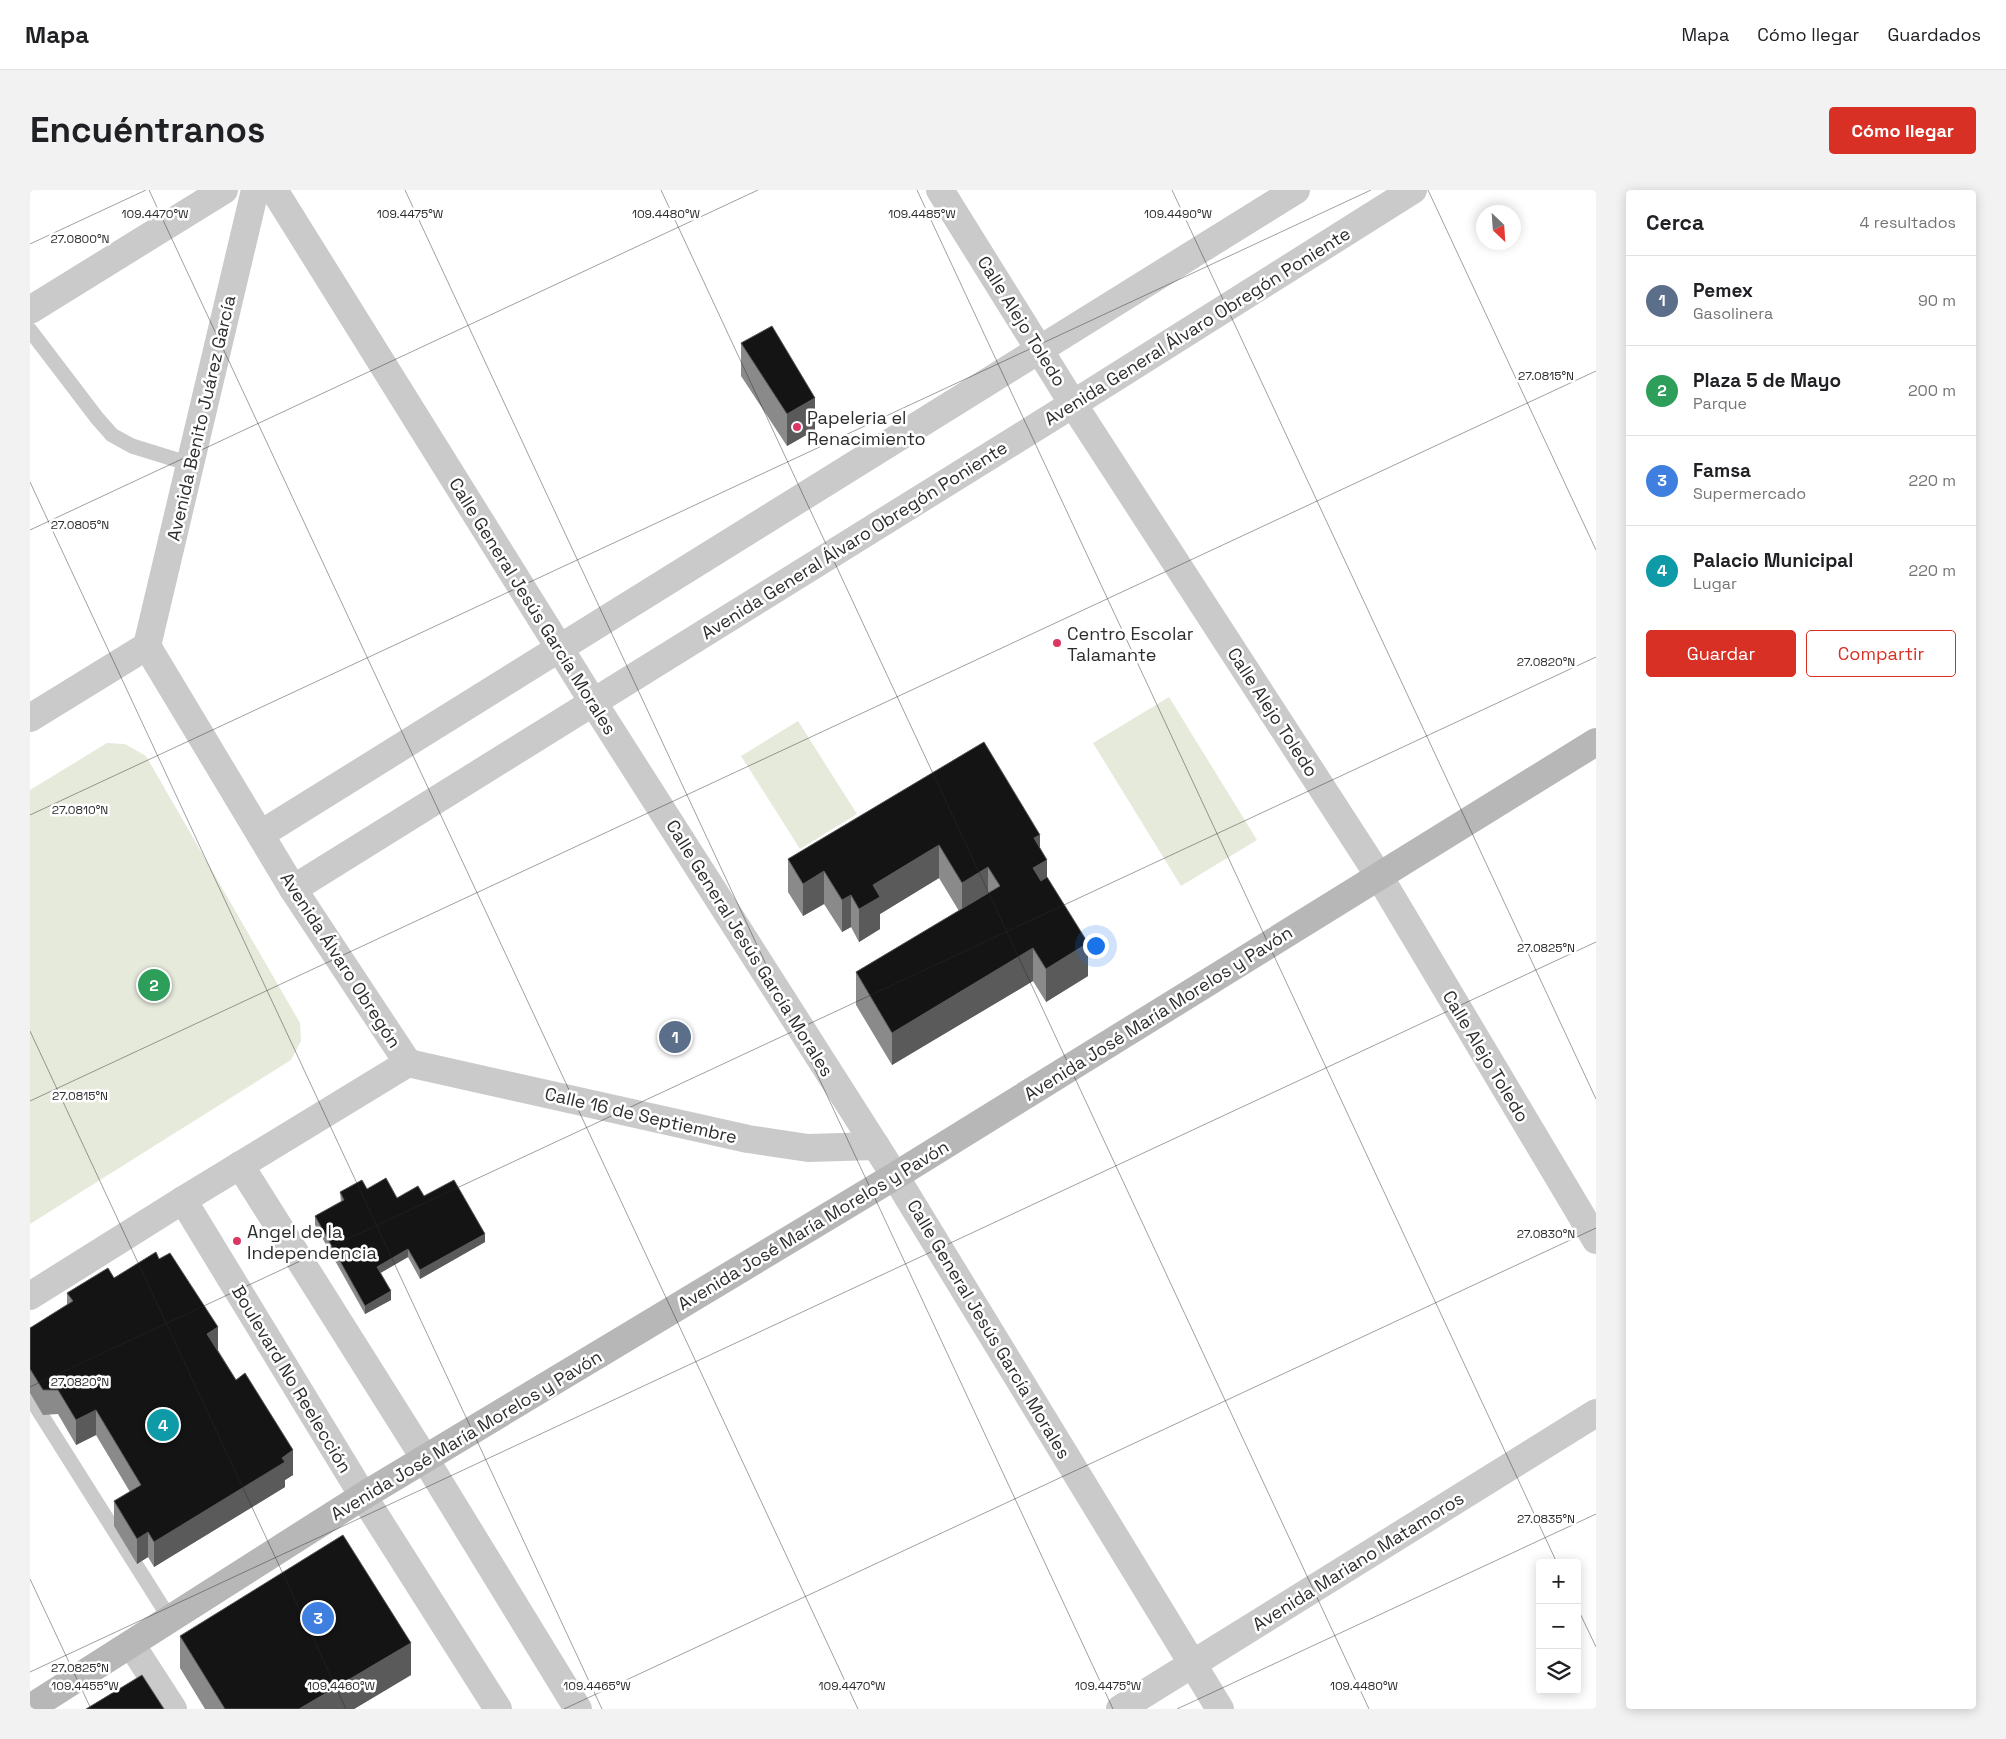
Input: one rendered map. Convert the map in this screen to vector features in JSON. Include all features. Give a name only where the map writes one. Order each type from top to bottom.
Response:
[{"type":"main road","name":"Avenida José María Morelos y Pavón","points":[[30,1708],[364,1496],[895,1176],[1596,742]]},
{"type":"street","points":[[30,310],[224,190]]},
{"type":"street","name":"Avenida Benito Juárez García","points":[[147,646],[255,190]]},
{"type":"street","name":"Calle General Jesús García Morales","points":[[274,190],[593,702],[895,1176],[1220,1709]]},
{"type":"street","name":"Calle Alejo Toledo","points":[[940,190],[1073,404],[1379,876],[1596,1240]]},
{"type":"street","points":[[261,834],[1296,190]]},
{"type":"street","name":"Avenida General Álvaro Obregón Poniente","points":[[293,889],[1073,404],[1413,190]]},
{"type":"street","points":[[30,718],[147,646]]},
{"type":"street","name":"Avenida Álvaro Obregón","points":[[30,1296],[408,1063],[293,889],[147,646]]},
{"type":"street","name":"Calle 16 de Septiembre","points":[[408,1063],[748,1139],[808,1148],[876,1146]]},
{"type":"street","points":[[240,1165],[425,1459],[578,1709]]},
{"type":"street","name":"Boulevard No Reelección","points":[[183,1200],[364,1496],[498,1709]]},
{"type":"street","name":"Avenida Mariano Matamoros","points":[[1120,1709],[1596,1413]]},
{"type":"street","points":[[131,1644],[173,1709]]},
{"type":"lane","points":[[30,330],[112,436],[132,446],[190,464]]},
{"type":"lane","points":[[30,1397],[170,1619]]},
{"type":"shaded area","points":[[1169,697],[1257,840],[1181,886],[1093,743]]},
{"type":"shaded area","points":[[798,721],[857,814],[800,849],[741,756]]},
{"type":"shaded area","points":[[107,743],[125,744],[146,756],[300,1023],[301,1041],[291,1060],[30,1224],[30,790]]},
{"type":"building","points":[[772,326],[815,398],[787,414],[741,343]]},
{"type":"building","points":[[984,742],[1040,835],[1034,838],[1047,860],[1033,868],[1041,881],[1047,877],[1088,943],[1046,969],[1033,948],[892,1033],[856,972],[1000,886],[988,867],[962,883],[939,845],[873,885],[880,897],[859,909],[851,895],[842,900],[824,871],[803,884],[788,859]]},
{"type":"building","points":[[386,1178],[397,1198],[418,1186],[424,1196],[454,1180],[485,1234],[420,1270],[408,1249],[377,1267],[391,1291],[365,1306],[315,1216],[344,1200],[340,1192],[362,1180],[367,1189]]},
{"type":"building","points":[[156,1252],[159,1259],[170,1253],[218,1327],[207,1334],[236,1380],[245,1373],[293,1450],[282,1458],[285,1462],[154,1542],[148,1532],[137,1539],[114,1501],[141,1485],[96,1410],[76,1420],[58,1390],[43,1390],[30,1369],[30,1328],[73,1301],[67,1293],[108,1268],[114,1278]]},
{"type":"building","points":[[343,1535],[411,1643],[299,1709],[225,1709],[180,1636]]},
{"type":"building","points":[[142,1675],[164,1709],[86,1709]]},
{"type":"place","name":"Papeleria el Renacimiento","points":[[797,427]]},
{"type":"place","name":"Centro Escolar Talamante","points":[[1057,643]]},
{"type":"place","name":"Plaza 5 de Mayo","points":[[154,985]]},
{"type":"place","name":"Pemex","points":[[675,1037]]},
{"type":"place","name":"Angel de la Independencia","points":[[237,1241]]},
{"type":"place","name":"Palacio Municipal","points":[[163,1425]]},
{"type":"place","name":"Famsa","points":[[318,1618]]}]
